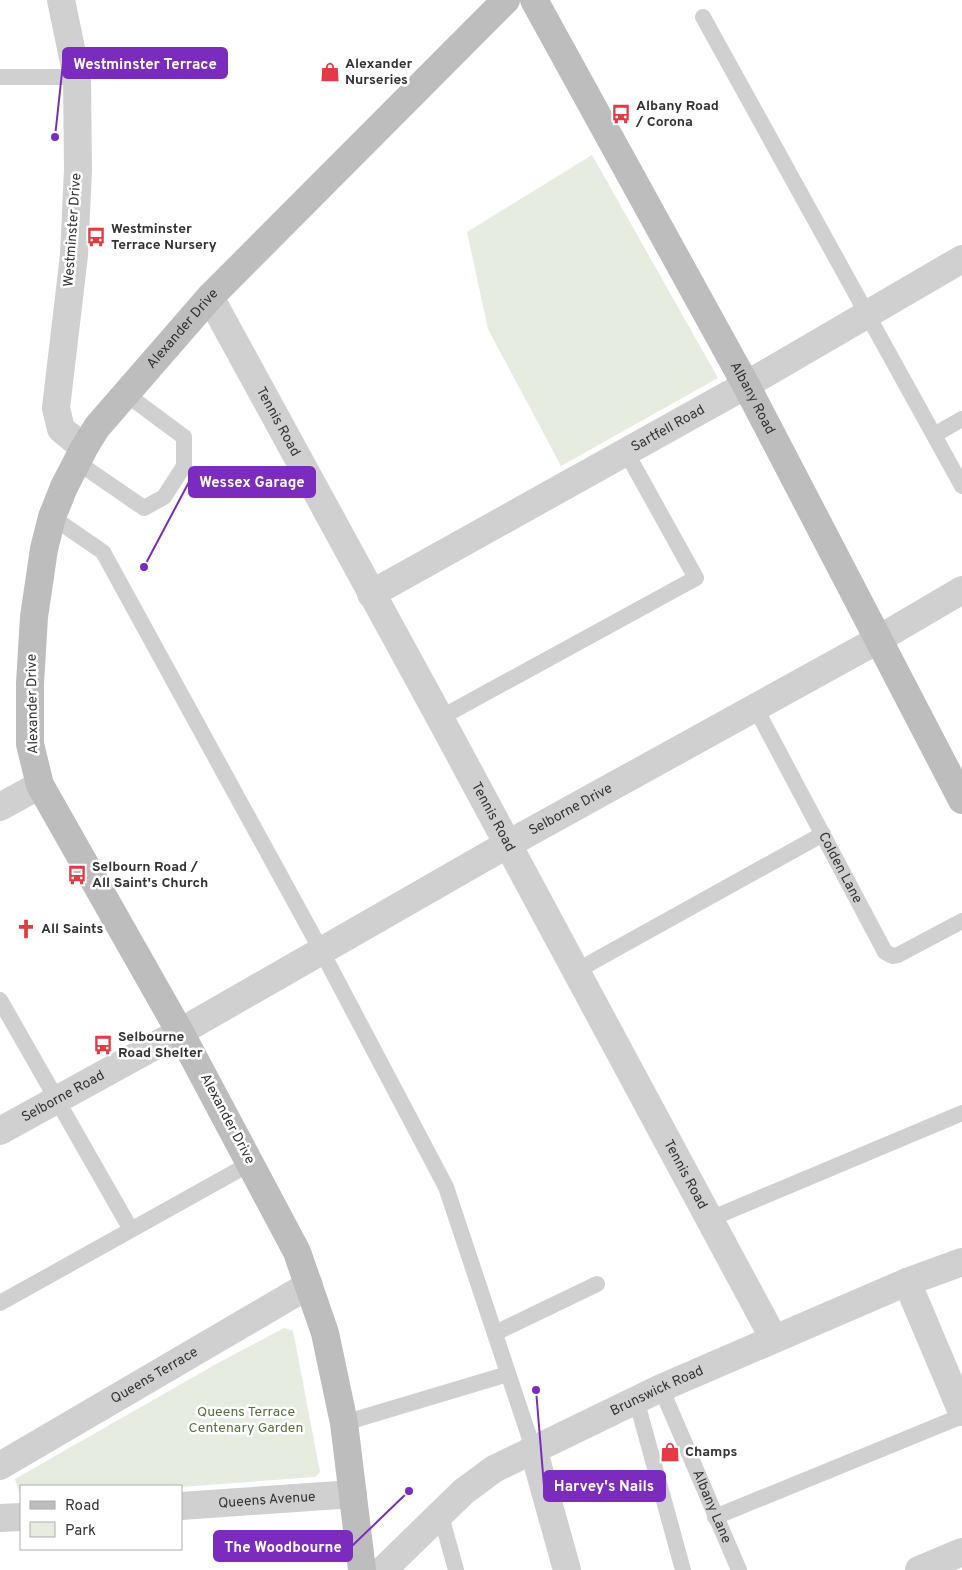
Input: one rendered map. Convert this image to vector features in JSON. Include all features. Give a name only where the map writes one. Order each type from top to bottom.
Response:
[{"type":"main road","name":"Alexander Drive","points":[[362,1570],[344,1423],[325,1333],[297,1252],[252,1163],[40,784],[30,744],[30,683],[34,617],[44,549],[52,517],[80,455],[97,427],[210,297],[506,0]]},
{"type":"main road","name":"Albany Road","points":[[534,0],[746,385],[962,800]]},
{"type":"street","name":"Westminster Drive","points":[[61,0],[77,77],[78,170],[74,255],[56,408],[61,429],[80,455]]},
{"type":"street","name":"Sartfell Road","points":[[371,594],[625,450],[746,385],[962,259]]},
{"type":"street","name":"Tennis Road","points":[[210,297],[440,718],[774,1339]]},
{"type":"street","name":"Selborne Drive","points":[[180,1032],[508,844],[878,639],[962,590]]},
{"type":"street","points":[[0,807],[40,784]]},
{"type":"street","name":"Selborne Road","points":[[0,1131],[180,1032]]},
{"type":"street","name":"Brunswick Road","points":[[383,1570],[441,1516],[463,1492],[494,1469],[533,1448],[660,1388],[906,1282],[962,1262]]},
{"type":"street","points":[[906,1282],[962,1412]]},
{"type":"street","name":"Queens Terrace","points":[[0,1466],[309,1285]]},
{"type":"street","points":[[533,1448],[568,1570]]},
{"type":"street","name":"Queens Avenue","points":[[182,1506],[353,1494]]},
{"type":"street","points":[[0,1518],[20,1517]]},
{"type":"street","points":[[919,1570],[962,1552]]},
{"type":"lane","points":[[703,16],[962,486]]},
{"type":"lane","points":[[0,77],[77,77]]},
{"type":"lane","points":[[80,455],[144,508],[164,497],[184,466],[184,437],[126,394]]},
{"type":"lane","points":[[934,435],[962,419]]},
{"type":"lane","points":[[440,718],[696,578],[625,450]]},
{"type":"lane","points":[[52,517],[103,552],[321,950],[446,1187],[533,1448]]},
{"type":"lane","name":"Colden Lane","points":[[755,707],[885,952],[893,956],[898,955],[962,921]]},
{"type":"lane","points":[[576,971],[824,834]]},
{"type":"lane","points":[[0,1000],[130,1228]]},
{"type":"lane","points":[[710,1219],[962,1113]]},
{"type":"lane","points":[[0,1303],[130,1228],[252,1163]]},
{"type":"lane","points":[[495,1333],[597,1284]]},
{"type":"lane","points":[[344,1423],[508,1374]]},
{"type":"lane","name":"Albany Lane","points":[[660,1388],[738,1570]]},
{"type":"lane","points":[[636,1399],[683,1570]]},
{"type":"lane","points":[[715,1517],[962,1416]]},
{"type":"lane","points":[[441,1516],[456,1570]]},
{"type":"green space","points":[[592,155],[718,378],[561,466],[488,329],[467,232]]},
{"type":"green space","name":"Queens Terrace Centenary Garden","points":[[284,1328],[293,1331],[320,1472],[315,1477],[182,1487],[182,1485],[20,1485],[20,1495],[15,1479],[218,1363]]},
{"type":"place","name":"Alexander Nurseries","points":[[330,72]]},
{"type":"place","name":"Albany Road / Corona","points":[[621,114]]},
{"type":"place","name":"Westminster Terrace","points":[[55,137]]},
{"type":"place","name":"Westminster Terrace Nursery","points":[[96,237]]},
{"type":"place","name":"Wessex Garage","points":[[144,567]]},
{"type":"place","name":"Selbourn Road / All Saint's Church","points":[[77,875]]},
{"type":"place","name":"All Saints","points":[[26,929]]},
{"type":"place","name":"Selbourne Road Shelter","points":[[103,1045]]},
{"type":"place","name":"Harvey's Nails","points":[[536,1390]]},
{"type":"place","name":"Champs","points":[[670,1452]]},
{"type":"place","name":"The Woodbourne","points":[[409,1491]]}]
